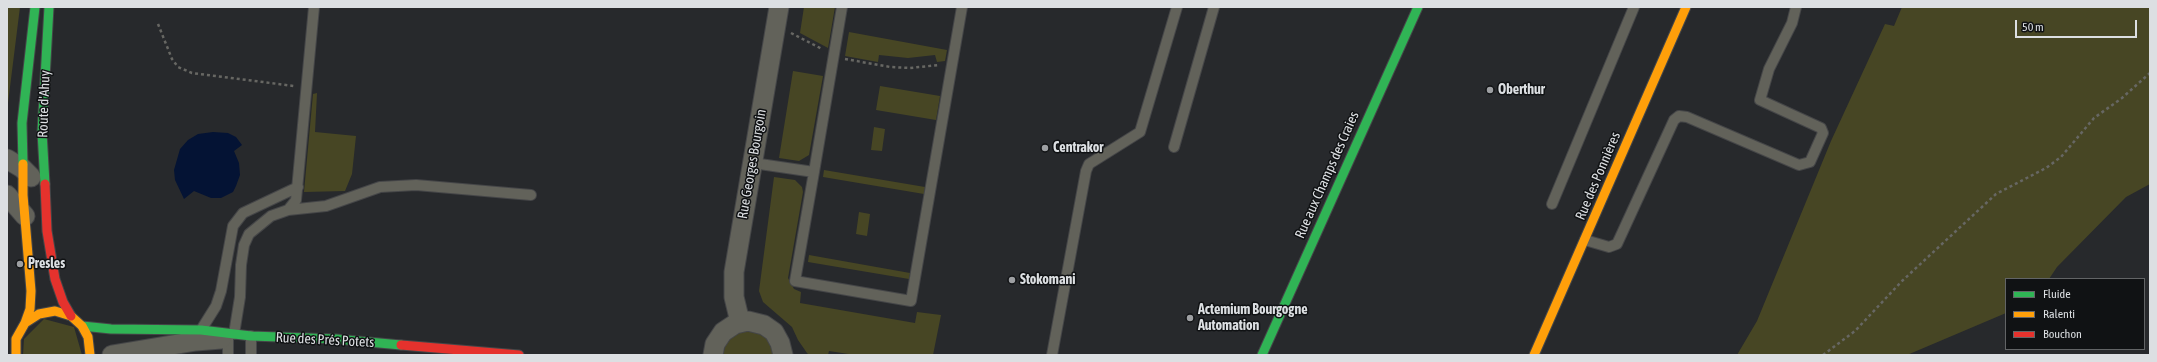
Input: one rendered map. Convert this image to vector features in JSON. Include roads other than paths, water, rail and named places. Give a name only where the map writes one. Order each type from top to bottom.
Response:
[{"type":"street","name":"Route d'Ahuy","points":[[16,339],[30,309],[31,291],[25,216],[15,164],[22,123],[35,7]]},
{"type":"street","name":"Route d'Ahuy","points":[[49,7],[42,122],[45,200],[50,251],[55,279],[63,302],[71,316]]},
{"type":"street","name":"Rue Georges Bourgoin","points":[[740,322],[734,297],[734,272],[779,7]]},
{"type":"street","name":"Rue aux Champs des Craies","points":[[1262,355],[1418,7]]},
{"type":"street","name":"Rue des Ponnières","points":[[1534,355],[1686,7]]},
{"type":"street","name":"Route d'Ahuy","points":[[15,164],[32,179],[45,200]]},
{"type":"street","points":[[7,195],[25,216]]},
{"type":"street","points":[[16,339],[39,314],[47,312],[64,313],[71,316],[82,326],[88,337],[90,355]]},
{"type":"street","points":[[712,355],[719,335],[730,326],[740,322],[756,322],[767,327],[778,339],[783,355]]},
{"type":"street","name":"Rue des Prés Potets","points":[[82,326],[111,329],[201,330],[235,341]]},
{"type":"street","name":"Rue des Prés Potets","points":[[112,355],[196,341],[336,339],[422,350],[519,355]]},
{"type":"lane","points":[[288,210],[296,200],[298,187],[314,7]]},
{"type":"lane","points":[[842,7],[796,281],[911,301],[962,7]]},
{"type":"lane","points":[[1052,355],[1086,171],[1090,164],[1140,132],[1177,7]]},
{"type":"lane","points":[[1174,147],[1214,7]]},
{"type":"lane","points":[[1552,204],[1634,7]]},
{"type":"lane","points":[[1585,240],[1608,247],[1617,244],[1674,120],[1679,116],[1687,116],[1799,165],[1810,162],[1823,133],[1821,128],[1760,100],[1770,69],[1792,23],[1796,7]]},
{"type":"lane","points":[[753,163],[814,172]]},
{"type":"lane","points":[[251,355],[235,341],[240,297],[241,265],[244,245],[249,234],[271,216],[288,210],[326,206],[380,187],[416,185],[531,195]]},
{"type":"lane","points":[[201,330],[216,306],[221,291],[233,226],[242,213],[298,187]]},
{"type":"water","points":[[213,132],[228,133],[236,137],[242,145],[234,151],[239,163],[240,175],[236,186],[233,192],[221,198],[211,198],[194,191],[184,199],[175,180],[174,170],[180,149],[188,140],[198,134]]},
{"type":"place","name":"Oberthur","points":[[1490,90]]},
{"type":"place","name":"Centrakor","points":[[1045,148]]},
{"type":"place","name":"Presles","points":[[20,264]]},
{"type":"place","name":"Stokomani","points":[[1012,280]]},
{"type":"place","name":"Actemium Bourgogne Automation","points":[[1190,318]]}]
